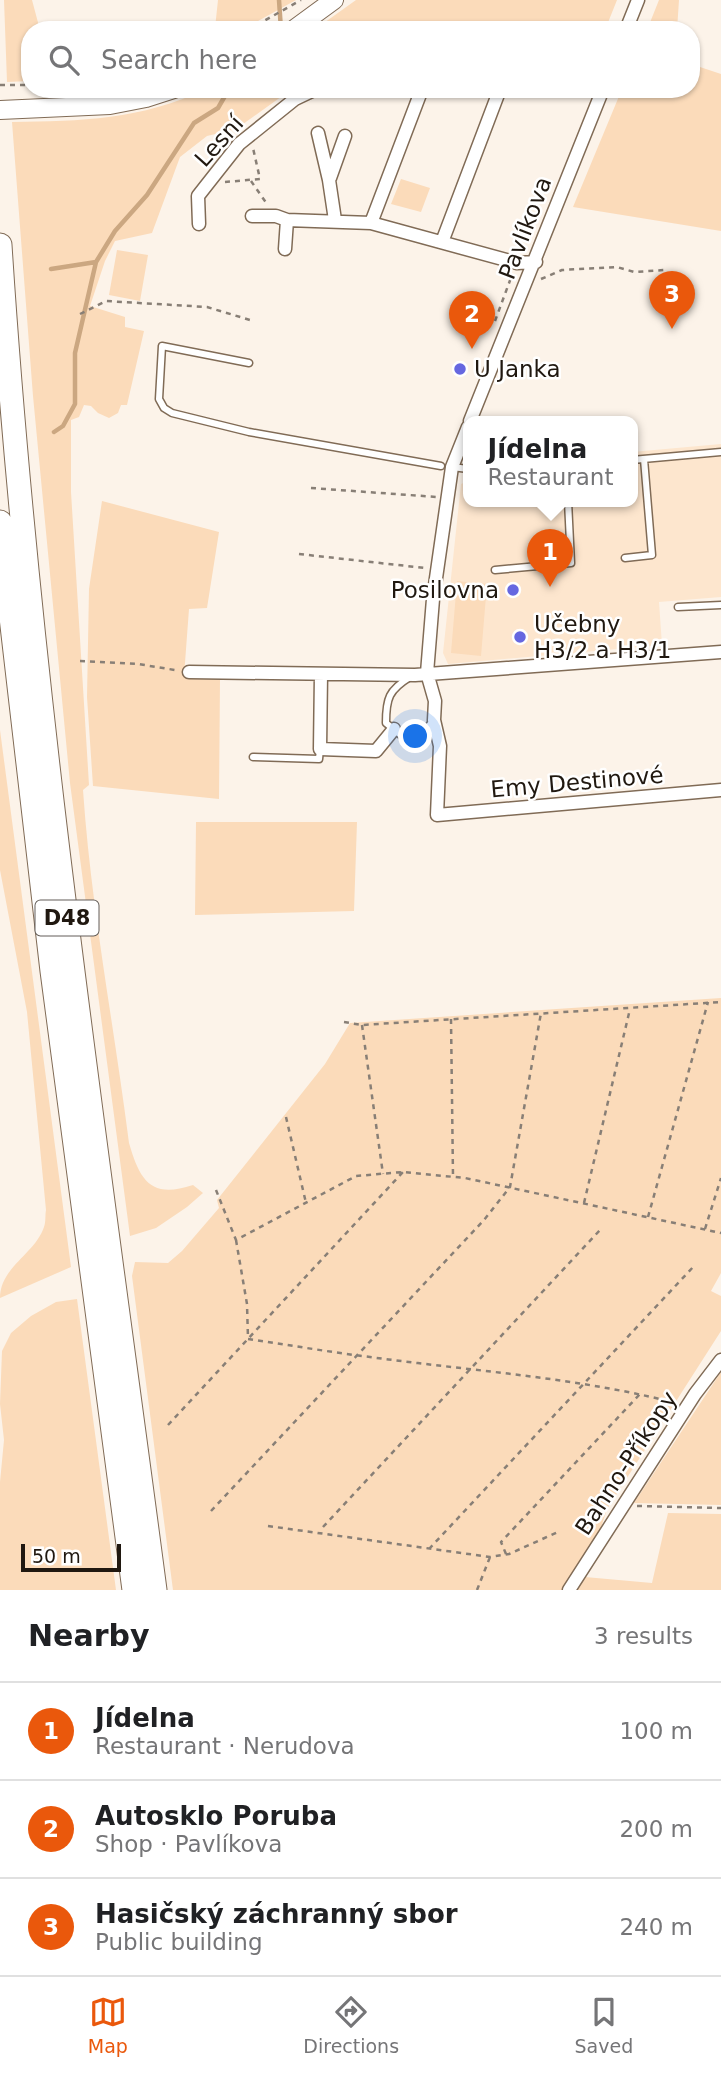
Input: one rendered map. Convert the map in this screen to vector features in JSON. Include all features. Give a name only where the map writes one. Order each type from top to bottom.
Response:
[{"type":"highway","name":"D48","points":[[0,245],[13,432],[40,704],[155,1590]]},
{"type":"highway","name":"D48","points":[[0,522],[50,957],[134,1590]]},
{"type":"street","points":[[630,21],[638,0]]},
{"type":"street","points":[[307,21],[330,2]]},
{"type":"street","points":[[0,110],[110,106],[146,98]]},
{"type":"street","name":"Lesní","points":[[199,224],[198,196],[239,144],[291,98]]},
{"type":"street","points":[[371,223],[417,98]]},
{"type":"street","points":[[442,242],[497,98]]},
{"type":"street","name":"Pavlíkova","points":[[472,416],[600,98]]},
{"type":"street","points":[[318,133],[335,220]]},
{"type":"street","points":[[329,180],[345,136]]},
{"type":"street","points":[[252,216],[371,223],[517,263],[536,262]]},
{"type":"street","points":[[281,218],[285,249]]},
{"type":"street","points":[[434,720],[435,701],[421,674],[439,554],[446,466],[463,436]]},
{"type":"street","points":[[189,672],[421,674],[721,652]]},
{"type":"street","points":[[321,674],[320,749],[376,751],[394,729]]},
{"type":"street","name":"Emy Destinové","points":[[434,720],[440,746],[437,815],[721,790]]},
{"type":"street","name":"Bahno-Příkopy","points":[[569,1590],[695,1394],[721,1360]]},
{"type":"lane","points":[[249,363],[162,346],[159,399],[164,408],[172,413],[236,429],[463,468]]},
{"type":"lane","points":[[638,460],[721,452]]},
{"type":"lane","points":[[625,558],[652,555],[644,459]]},
{"type":"lane","points":[[495,570],[571,563],[568,507]]},
{"type":"lane","points":[[678,607],[721,605]]},
{"type":"lane","points":[[421,674],[395,687],[386,704],[386,723],[403,737],[421,735],[434,720]]},
{"type":"lane","points":[[253,757],[319,758],[320,749]]},
{"type":"path","points":[[265,21],[301,0]]},
{"type":"path","points":[[0,85],[21,85]]},
{"type":"path","points":[[209,182],[260,179],[250,134]]},
{"type":"path","points":[[251,181],[281,218]]},
{"type":"path","points":[[539,280],[562,270],[665,270]]},
{"type":"path","points":[[80,314],[106,301],[146,306],[207,307],[250,320]]},
{"type":"path","points":[[311,488],[437,497]]},
{"type":"path","points":[[299,554],[428,569]]},
{"type":"path","points":[[80,661],[138,664],[189,672]]},
{"type":"path","points":[[648,1217],[708,1002]]},
{"type":"path","points":[[344,1022],[362,1025],[721,1002]]},
{"type":"path","points":[[584,1203],[630,1008]]},
{"type":"path","points":[[211,1511],[484,1220],[510,1187],[541,1013]]},
{"type":"path","points":[[451,1019],[453,1177]]},
{"type":"path","points":[[362,1025],[383,1174]]},
{"type":"path","points":[[286,1117],[306,1203]]},
{"type":"path","points":[[169,1425],[403,1172]]},
{"type":"path","points":[[236,1240],[356,1176],[403,1172],[510,1187],[721,1233]]},
{"type":"path","points":[[705,1229],[721,1178]]},
{"type":"path","points":[[216,1190],[236,1240],[247,1304],[248,1339]]},
{"type":"path","points":[[323,1527],[600,1230]]},
{"type":"path","points":[[429,1549],[695,1265]]},
{"type":"path","points":[[248,1339],[583,1384],[674,1402]]},
{"type":"path","points":[[506,1554],[501,1542],[640,1394]]},
{"type":"path","points":[[623,1506],[721,1508]]},
{"type":"path","points":[[268,1526],[491,1558],[558,1532]]},
{"type":"path","points":[[477,1590],[491,1558]]},
{"type":"shaded area","points":[[4,0],[32,0],[38,21],[21,21],[21,81],[7,82]]},
{"type":"shaded area","points":[[218,0],[296,0],[258,21],[216,21]]},
{"type":"shaded area","points":[[356,0],[617,0],[609,21],[327,21]]},
{"type":"shaded area","points":[[659,0],[679,0],[678,21],[651,21]]},
{"type":"shaded area","points":[[700,67],[721,74],[721,231],[573,207],[618,98],[700,98]]},
{"type":"shaded area","points":[[279,98],[236,129],[207,136],[180,157],[152,233],[115,241],[105,261],[90,306],[125,317],[125,327],[144,331],[127,405],[121,405],[118,413],[109,418],[91,406],[84,405],[79,417],[71,420],[71,492],[89,785],[83,790],[97,922],[129,1143],[138,1168],[149,1184],[167,1190],[193,1185],[203,1193],[156,1228],[130,1236],[70,783],[33,396],[12,122],[110,117],[182,99]]},
{"type":"shaded area","points":[[401,179],[430,188],[421,212],[391,204]]},
{"type":"shaded area","points":[[117,250],[148,255],[140,301],[109,295]]},
{"type":"shaded area","points":[[721,444],[721,597],[659,602],[662,645],[448,664],[443,653],[461,484],[463,483],[463,507],[638,507],[638,451]]},
{"type":"shaded area","points":[[102,501],[219,532],[207,608],[189,609],[184,676],[220,679],[219,799],[93,786],[87,697],[89,589]]},
{"type":"shaded area","points":[[457,581],[487,584],[481,656],[451,653]]},
{"type":"shaded area","points":[[0,730],[71,1267],[0,1298],[6,1278],[40,1237],[45,1225],[46,1210],[27,1012],[0,870]]},
{"type":"shaded area","points":[[196,822],[357,822],[354,911],[195,915]]},
{"type":"shaded area","points":[[721,998],[721,1273],[711,1291],[721,1296],[721,1331],[607,1509],[585,1577],[652,1583],[668,1513],[721,1514],[721,1590],[173,1590],[132,1276],[135,1262],[168,1263],[182,1251],[219,1208],[217,1200],[325,1064],[350,1023]]},
{"type":"shaded area","points":[[77,1299],[116,1590],[0,1590],[0,1482],[4,1440],[0,1404],[2,1351],[11,1333],[31,1316],[56,1302]]},
{"type":"shaded area","points":[[721,1372],[721,1505],[634,1503]]},
{"type":"waterway","points":[[279,0],[280,21]]},
{"type":"waterway","points":[[51,269],[96,262],[115,231],[147,195],[194,123],[218,108],[224,98]]},
{"type":"waterway","points":[[54,432],[63,426],[75,404],[75,353],[96,262]]},
{"type":"place","name":"Hasičský záchranný sbor","points":[[672,329]]},
{"type":"place","name":"Autosklo Poruba","points":[[472,349]]},
{"type":"place","name":"U Janka","points":[[460,369]]},
{"type":"place","name":"Jídelna","points":[[550,587]]},
{"type":"place","name":"Posilovna","points":[[513,590]]},
{"type":"place","name":"Učebny H3/2 a H3/1","points":[[520,637]]}]
